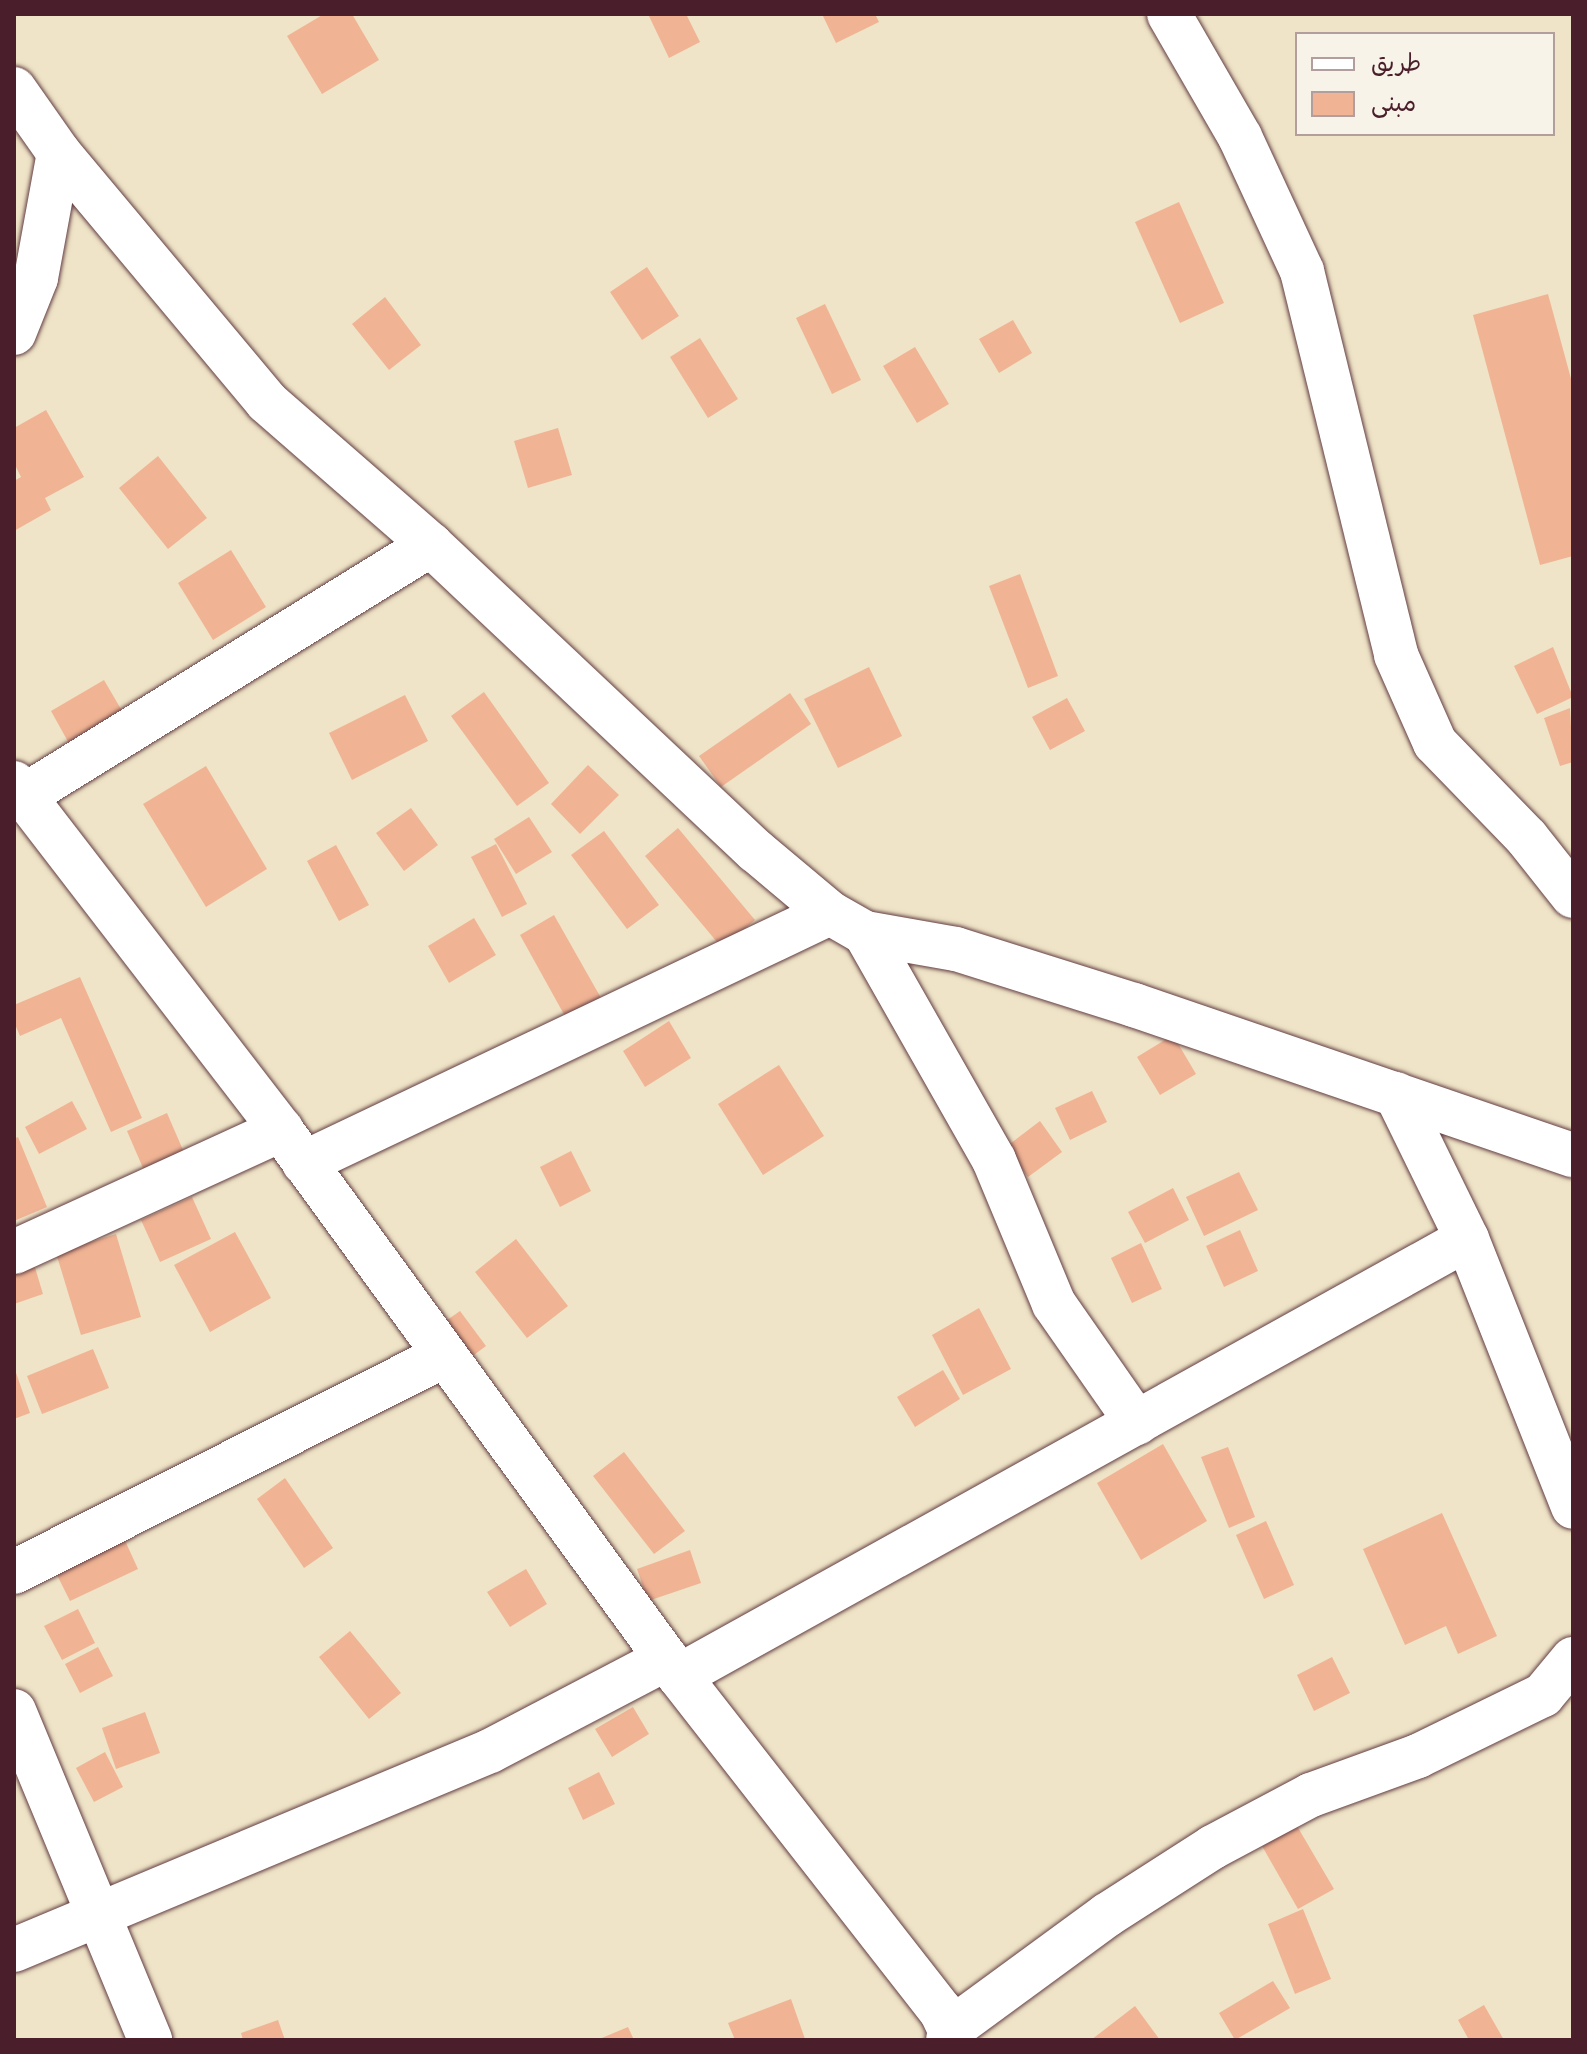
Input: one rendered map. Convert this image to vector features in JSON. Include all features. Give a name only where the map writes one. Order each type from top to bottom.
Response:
[{"type":"street","points":[[1169,14],[1240,137],[1302,271],[1396,655],[1435,743],[1527,838],[1573,896]]},
{"type":"street","points":[[14,89],[59,153],[267,402],[431,545],[756,851],[847,923],[994,1160],[1054,1304],[1137,1423]]},
{"type":"street","points":[[14,333],[36,278],[59,153]]},
{"type":"street","points":[[431,545],[19,789],[293,1147],[672,1668],[941,2011],[949,2035],[1107,1915],[1213,1847],[1311,1795],[1418,1756],[1543,1695],[1573,1659]]},
{"type":"street","points":[[14,1252],[293,1147],[847,923],[956,949],[1573,1155]]},
{"type":"street","points":[[1396,1094],[1467,1239],[1573,1507]]},
{"type":"street","points":[[14,1950],[490,1751],[672,1668],[1137,1423],[1467,1239]]},
{"type":"street","points":[[14,1572],[443,1356]]},
{"type":"street","points":[[14,1711],[150,2040]]},
{"type":"building","points":[[324,14],[352,14],[379,60],[322,94],[287,36]]},
{"type":"building","points":[[648,14],[686,14],[700,42],[669,58]]},
{"type":"building","points":[[822,14],[875,14],[879,22],[836,43]]},
{"type":"building","points":[[1179,202],[1224,303],[1180,323],[1135,222]]},
{"type":"building","points":[[647,267],[679,316],[642,340],[610,292]]},
{"type":"building","points":[[1548,294],[1573,386],[1573,556],[1540,565],[1473,315]]},
{"type":"building","points":[[385,297],[421,345],[389,370],[352,324]]},
{"type":"building","points":[[825,304],[861,380],[832,394],[796,318]]},
{"type":"building","points":[[1013,320],[1032,353],[999,373],[979,339]]},
{"type":"building","points":[[700,338],[738,399],[708,418],[670,357]]},
{"type":"building","points":[[915,347],[949,404],[917,423],[883,366]]},
{"type":"building","points":[[46,410],[84,477],[45,498],[51,510],[14,531],[14,481],[21,477],[14,463],[14,428]]},
{"type":"building","points":[[558,428],[572,475],[528,488],[514,441]]},
{"type":"building","points":[[158,456],[207,518],[168,549],[119,488]]},
{"type":"building","points":[[231,550],[266,607],[213,640],[178,583]]},
{"type":"building","points":[[1020,574],[1058,676],[1028,688],[989,586]]},
{"type":"building","points":[[1553,647],[1573,697],[1537,714],[1514,666]]},
{"type":"building","points":[[869,667],[902,736],[838,768],[804,699]]},
{"type":"building","points":[[104,680],[125,716],[71,747],[51,711]]},
{"type":"building","points":[[484,692],[549,783],[517,806],[451,716]]},
{"type":"building","points":[[790,693],[811,724],[721,787],[699,756]]},
{"type":"building","points":[[405,695],[428,741],[352,780],[329,733]]},
{"type":"building","points":[[1067,698],[1085,731],[1050,750],[1032,717]]},
{"type":"building","points":[[1570,708],[1573,762],[1560,766],[1544,718]]},
{"type":"building","points":[[588,765],[619,795],[580,834],[551,804]]},
{"type":"building","points":[[206,766],[267,869],[206,907],[143,804]]},
{"type":"building","points":[[411,808],[438,845],[404,871],[376,833]]},
{"type":"building","points":[[529,817],[552,852],[516,874],[494,839]]},
{"type":"building","points":[[678,828],[755,920],[722,948],[645,856]]},
{"type":"building","points":[[604,831],[659,905],[627,929],[571,855]]},
{"type":"building","points":[[496,844],[527,904],[502,917],[471,857]]},
{"type":"building","points":[[336,845],[369,905],[339,921],[307,861]]},
{"type":"building","points":[[554,915],[601,998],[566,1018],[520,935]]},
{"type":"building","points":[[474,918],[496,955],[449,983],[428,946]]},
{"type":"building","points":[[80,977],[142,1118],[111,1132],[61,1018],[20,1036],[14,1022],[14,1005]]},
{"type":"building","points":[[669,1021],[691,1058],[645,1087],[623,1051]]},
{"type":"building","points":[[1173,1035],[1196,1074],[1160,1095],[1137,1057]]},
{"type":"building","points":[[779,1065],[824,1136],[763,1175],[718,1104]]},
{"type":"building","points":[[1092,1091],[1107,1122],[1070,1140],[1055,1108]]},
{"type":"building","points":[[72,1101],[87,1129],[39,1154],[25,1127]]},
{"type":"building","points":[[167,1113],[186,1157],[146,1175],[127,1131]]},
{"type":"building","points":[[1040,1121],[1062,1152],[1028,1177],[1006,1147]]},
{"type":"building","points":[[18,1137],[47,1207],[14,1221],[14,1139]]},
{"type":"building","points":[[571,1151],[591,1191],[560,1207],[540,1167]]},
{"type":"building","points":[[1239,1172],[1258,1210],[1204,1236],[1186,1197]]},
{"type":"building","points":[[1173,1188],[1189,1220],[1145,1243],[1128,1212]]},
{"type":"building","points":[[192,1197],[211,1239],[160,1262],[141,1220]]},
{"type":"building","points":[[1240,1230],[1258,1271],[1224,1287],[1206,1246]]},
{"type":"building","points":[[235,1232],[271,1298],[210,1332],[174,1265]]},
{"type":"building","points":[[116,1234],[141,1317],[81,1335],[56,1253]]},
{"type":"building","points":[[516,1239],[568,1306],[527,1338],[475,1272]]},
{"type":"building","points":[[1141,1243],[1162,1289],[1132,1303],[1111,1258]]},
{"type":"building","points":[[33,1261],[43,1294],[14,1304],[14,1267]]},
{"type":"building","points":[[979,1308],[1011,1369],[963,1395],[932,1335]]},
{"type":"building","points":[[460,1311],[486,1346],[459,1366],[433,1330]]},
{"type":"building","points":[[93,1349],[109,1388],[42,1414],[27,1376]]},
{"type":"building","points":[[14,1367],[30,1413],[14,1419]]},
{"type":"building","points":[[943,1370],[960,1399],[915,1427],[897,1397]]},
{"type":"building","points":[[1163,1444],[1207,1521],[1141,1560],[1097,1483]]},
{"type":"building","points":[[1228,1447],[1255,1517],[1229,1528],[1201,1457]]},
{"type":"building","points":[[624,1452],[685,1531],[654,1554],[593,1476]]},
{"type":"building","points":[[285,1478],[333,1548],[304,1568],[257,1499]]},
{"type":"building","points":[[1442,1513],[1497,1636],[1458,1654],[1446,1626],[1405,1645],[1363,1549]]},
{"type":"building","points":[[1266,1521],[1294,1585],[1264,1599],[1236,1535]]},
{"type":"building","points":[[122,1534],[138,1569],[70,1601],[53,1567]]},
{"type":"building","points":[[690,1550],[701,1583],[648,1601],[637,1569]]},
{"type":"building","points":[[526,1569],[547,1604],[510,1627],[487,1592]]},
{"type":"building","points":[[78,1609],[95,1643],[62,1660],[44,1626]]},
{"type":"building","points":[[350,1631],[401,1693],[369,1719],[319,1657]]},
{"type":"building","points":[[98,1647],[113,1676],[80,1693],[65,1664]]},
{"type":"building","points":[[1332,1657],[1350,1693],[1314,1711],[1297,1675]]},
{"type":"building","points":[[633,1707],[649,1734],[612,1757],[595,1729]]},
{"type":"building","points":[[145,1712],[160,1753],[116,1769],[102,1728]]},
{"type":"building","points":[[105,1752],[123,1787],[94,1802],[76,1768]]},
{"type":"building","points":[[599,1772],[615,1804],[583,1820],[568,1788]]},
{"type":"building","points":[[1297,1826],[1334,1889],[1298,1909],[1262,1846]]},
{"type":"building","points":[[1303,1909],[1331,1979],[1295,1994],[1268,1924]]},
{"type":"building","points":[[1273,1981],[1290,2008],[1235,2040],[1219,2013]]},
{"type":"building","points":[[791,1999],[805,2039],[735,2040],[728,2023]]},
{"type":"building","points":[[1484,2005],[1504,2040],[1469,2040],[1458,2020]]},
{"type":"building","points":[[1135,2006],[1160,2040],[1091,2040]]},
{"type":"building","points":[[278,2020],[285,2040],[243,2040],[241,2033]]},
{"type":"building","points":[[628,2027],[634,2040],[597,2040]]}]
